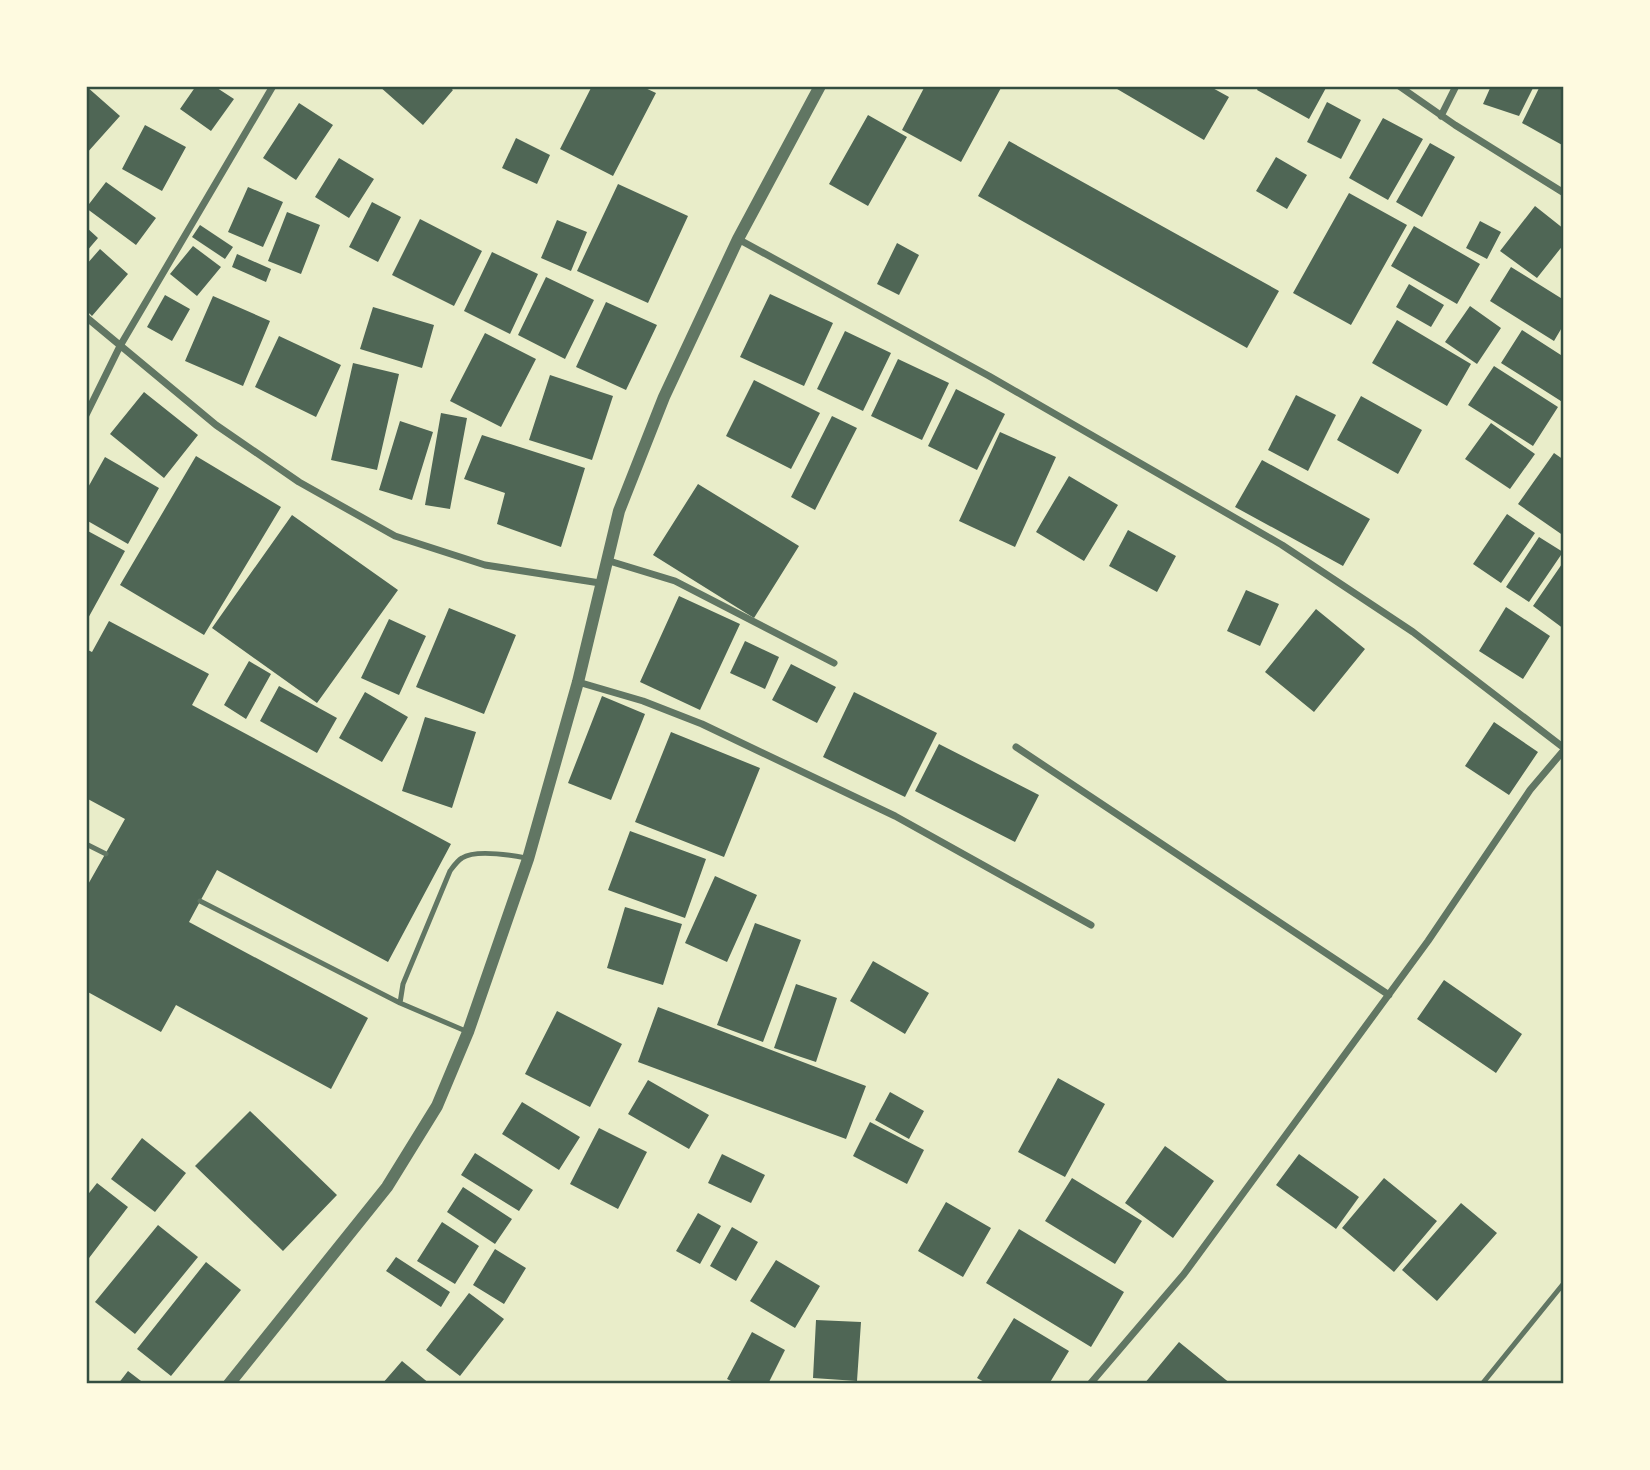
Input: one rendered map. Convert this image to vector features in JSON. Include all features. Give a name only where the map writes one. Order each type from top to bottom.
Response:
[{"type":"street","points":[[86,415],[120,346],[272,86]]},
{"type":"street","points":[[229,1384],[387,1187],[437,1106],[468,1032],[527,859],[578,682],[619,511],[664,397],[738,239],[820,86]]},
{"type":"street","points":[[1399,86],[1441,116],[1564,193]]},
{"type":"street","points":[[1441,116],[1456,86]]},
{"type":"street","points":[[738,239],[989,376],[1282,545],[1413,632],[1564,749],[1530,790],[1389,995],[1184,1274],[1090,1384]]},
{"type":"street","points":[[86,317],[216,425],[299,482],[395,536],[485,565],[600,583]]},
{"type":"street","points":[[607,560],[675,581],[834,663]]},
{"type":"street","points":[[578,682],[643,701],[702,724],[895,816],[1091,925]]},
{"type":"street","points":[[1016,747],[1389,995]]},
{"type":"lane","points":[[86,844],[106,854]]},
{"type":"lane","points":[[400,1003],[403,984],[450,871],[461,858],[474,854],[506,854],[527,859]]},
{"type":"lane","points":[[200,901],[400,1003],[468,1032]]},
{"type":"lane","points":[[1482,1384],[1564,1283]]},
{"type":"building","points":[[86,86],[120,116],[86,154]]},
{"type":"building","points":[[196,86],[214,86],[234,99],[211,131],[180,109]]},
{"type":"building","points":[[379,86],[448,86],[453,90],[423,125]]},
{"type":"building","points":[[592,86],[641,86],[656,93],[613,176],[560,149]]},
{"type":"building","points":[[925,86],[1002,86],[961,162],[902,130]]},
{"type":"building","points":[[1112,86],[1209,86],[1229,97],[1204,140]]},
{"type":"building","points":[[1259,86],[1327,86],[1309,119],[1257,90]]},
{"type":"building","points":[[1491,86],[1534,86],[1519,116],[1483,104]]},
{"type":"building","points":[[1540,86],[1564,86],[1564,146],[1522,123]]},
{"type":"building","points":[[1327,102],[1361,120],[1341,159],[1307,142]]},
{"type":"building","points":[[299,103],[333,125],[296,180],[263,158]]},
{"type":"building","points":[[868,115],[907,137],[868,206],[829,184]]},
{"type":"building","points":[[1383,118],[1423,139],[1388,200],[1349,178]]},
{"type":"building","points":[[145,125],[186,147],[162,191],[122,169]]},
{"type":"building","points":[[516,138],[550,155],[537,184],[502,168]]},
{"type":"building","points":[[1009,141],[1279,291],[1247,348],[978,196]]},
{"type":"building","points":[[1430,143],[1455,157],[1422,217],[1396,202]]},
{"type":"building","points":[[1276,157],[1307,175],[1287,209],[1256,191]]},
{"type":"building","points":[[339,158],[374,179],[349,218],[315,197]]},
{"type":"building","points":[[106,182],[156,218],[136,245],[86,208]]},
{"type":"building","points":[[618,184],[688,216],[648,303],[577,271]]},
{"type":"building","points":[[248,187],[283,202],[263,247],[228,232]]},
{"type":"building","points":[[1349,193],[1407,225],[1351,325],[1293,293]]},
{"type":"building","points":[[372,202],[401,217],[378,262],[349,247]]},
{"type":"building","points":[[1535,206],[1564,229],[1564,244],[1537,278],[1500,251]]},
{"type":"building","points":[[287,212],[320,225],[301,274],[268,261]]},
{"type":"building","points":[[420,219],[482,251],[454,306],[392,275]]},
{"type":"building","points":[[557,220],[587,232],[571,271],[541,258]]},
{"type":"building","points":[[1480,221],[1501,232],[1487,259],[1466,248]]},
{"type":"building","points":[[200,225],[233,247],[225,259],[192,237]]},
{"type":"building","points":[[1414,226],[1480,264],[1457,304],[1391,266]]},
{"type":"building","points":[[86,227],[98,238],[86,252]]},
{"type":"building","points":[[897,243],[919,255],[899,295],[877,284]]},
{"type":"building","points":[[193,246],[221,267],[197,296],[170,274]]},
{"type":"building","points":[[100,249],[128,274],[92,316],[86,310],[86,265]]},
{"type":"building","points":[[492,252],[538,274],[510,334],[464,311]]},
{"type":"building","points":[[237,254],[271,269],[266,282],[232,267]]},
{"type":"building","points":[[1511,267],[1564,300],[1564,324],[1554,341],[1490,301]]},
{"type":"building","points":[[546,277],[594,300],[565,359],[518,335]]},
{"type":"building","points":[[1409,284],[1444,305],[1431,327],[1396,307]]},
{"type":"building","points":[[770,294],[833,323],[804,386],[740,357]]},
{"type":"building","points":[[165,295],[190,309],[172,341],[147,327]]},
{"type":"building","points":[[213,296],[270,321],[243,386],[185,361]]},
{"type":"building","points":[[606,302],[657,325],[626,390],[576,367]]},
{"type":"building","points":[[1470,306],[1501,328],[1477,364],[1445,342]]},
{"type":"building","points":[[373,307],[434,325],[422,368],[360,349]]},
{"type":"building","points":[[1397,320],[1471,364],[1447,406],[1372,363]]},
{"type":"building","points":[[1522,330],[1564,357],[1564,403],[1501,363]]},
{"type":"building","points":[[845,331],[891,353],[863,411],[817,389]]},
{"type":"building","points":[[485,333],[536,359],[501,427],[450,401]]},
{"type":"building","points":[[279,336],[341,365],[316,417],[255,387]]},
{"type":"building","points":[[898,359],[949,383],[922,440],[871,416]]},
{"type":"building","points":[[353,363],[399,374],[377,470],[331,460]]},
{"type":"building","points":[[1494,366],[1558,407],[1533,446],[1468,405]]},
{"type":"building","points":[[550,375],[613,396],[592,460],[529,440]]},
{"type":"building","points":[[754,380],[820,413],[791,469],[726,436]]},
{"type":"building","points":[[956,389],[1005,414],[977,470],[928,446]]},
{"type":"building","points":[[144,392],[198,435],[164,478],[110,434]]},
{"type":"building","points":[[1296,395],[1336,415],[1308,471],[1268,450]]},
{"type":"building","points":[[1361,396],[1422,430],[1398,474],[1337,440]]},
{"type":"building","points":[[441,413],[467,418],[450,509],[425,505]]},
{"type":"building","points":[[832,416],[857,428],[815,510],[791,497]]},
{"type":"building","points":[[400,421],[433,432],[412,500],[379,490]]},
{"type":"building","points":[[1491,423],[1535,454],[1510,489],[1465,459]]},
{"type":"building","points":[[1000,432],[1056,457],[1015,547],[959,521]]},
{"type":"building","points":[[482,435],[585,468],[561,547],[497,524],[505,493],[464,479]]},
{"type":"building","points":[[1554,453],[1564,460],[1564,536],[1518,504]]},
{"type":"building","points":[[196,456],[281,507],[204,635],[120,585]]},
{"type":"building","points":[[105,457],[159,488],[128,544],[86,520],[86,491]]},
{"type":"building","points":[[1262,460],[1370,519],[1343,566],[1235,507]]},
{"type":"building","points":[[1069,476],[1118,505],[1084,561],[1036,532]]},
{"type":"building","points":[[698,484],[799,546],[754,618],[653,555]]},
{"type":"building","points":[[1507,514],[1535,533],[1501,583],[1473,564]]},
{"type":"building","points":[[292,515],[398,590],[317,703],[212,628]]},
{"type":"building","points":[[86,530],[125,551],[86,622]]},
{"type":"building","points":[[1128,530],[1176,556],[1157,592],[1109,566]]},
{"type":"building","points":[[1539,537],[1563,552],[1529,602],[1506,587]]},
{"type":"building","points":[[1564,561],[1564,629],[1533,606]]},
{"type":"building","points":[[1246,590],[1279,604],[1260,646],[1227,631]]},
{"type":"building","points":[[679,596],[740,624],[700,710],[640,682]]},
{"type":"building","points":[[1506,607],[1550,636],[1523,679],[1479,651]]},
{"type":"building","points":[[449,608],[516,635],[484,714],[416,687]]},
{"type":"building","points":[[1316,609],[1365,649],[1314,712],[1265,672]]},
{"type":"building","points":[[389,619],[426,636],[399,695],[361,678]]},
{"type":"building","points":[[109,621],[209,674],[192,705],[451,844],[388,962],[217,870],[189,922],[368,1018],[331,1089],[176,1005],[161,1032],[86,991],[86,888],[125,819],[86,798],[86,649],[92,652]]},
{"type":"building","points":[[745,641],[779,657],[765,689],[730,673]]},
{"type":"building","points":[[249,661],[271,674],[246,719],[224,705]]},
{"type":"building","points":[[791,664],[836,687],[817,723],[772,700]]},
{"type":"building","points":[[279,686],[337,718],[317,753],[260,721]]},
{"type":"building","points":[[365,692],[408,717],[382,762],[339,738]]},
{"type":"building","points":[[854,692],[937,733],[905,797],[823,757]]},
{"type":"building","points":[[602,696],[645,714],[611,800],[568,783]]},
{"type":"building","points":[[425,717],[476,732],[452,808],[402,791]]},
{"type":"building","points":[[1494,722],[1538,752],[1509,795],[1465,766]]},
{"type":"building","points":[[671,732],[760,768],[724,857],[635,822]]},
{"type":"building","points":[[939,744],[1039,795],[1015,842],[915,791]]},
{"type":"building","points":[[630,831],[706,859],[685,918],[608,890]]},
{"type":"building","points":[[715,876],[757,895],[727,962],[685,943]]},
{"type":"building","points":[[625,907],[682,924],[663,985],[607,968]]},
{"type":"building","points":[[755,923],[801,940],[763,1042],[717,1025]]},
{"type":"building","points":[[873,961],[929,993],[905,1034],[850,1001]]},
{"type":"building","points":[[1444,980],[1522,1034],[1496,1073],[1417,1019]]},
{"type":"building","points":[[796,984],[837,998],[816,1062],[774,1048]]},
{"type":"building","points":[[658,1007],[866,1086],[846,1139],[638,1062]]},
{"type":"building","points":[[557,1011],[622,1044],[590,1107],[525,1074]]},
{"type":"building","points":[[1058,1078],[1105,1104],[1065,1177],[1018,1152]]},
{"type":"building","points":[[648,1080],[709,1115],[689,1149],[628,1114]]},
{"type":"building","points":[[890,1092],[924,1111],[909,1139],[875,1120]]},
{"type":"building","points":[[522,1102],[580,1137],[559,1170],[502,1134]]},
{"type":"building","points":[[250,1111],[337,1195],[283,1251],[195,1166]]},
{"type":"building","points":[[870,1122],[924,1150],[907,1184],[853,1156]]},
{"type":"building","points":[[599,1128],[647,1152],[618,1209],[570,1184]]},
{"type":"building","points":[[142,1138],[186,1173],[155,1212],[111,1179]]},
{"type":"building","points":[[1165,1146],[1214,1181],[1173,1238],[1125,1203]]},
{"type":"building","points":[[475,1153],[533,1190],[519,1211],[461,1175]]},
{"type":"building","points":[[722,1154],[765,1175],[751,1203],[708,1183]]},
{"type":"building","points":[[1299,1154],[1359,1197],[1336,1229],[1276,1185]]},
{"type":"building","points":[[1072,1178],[1142,1221],[1115,1264],[1045,1221]]},
{"type":"building","points":[[1384,1178],[1437,1221],[1394,1272],[1342,1228]]},
{"type":"building","points":[[97,1183],[128,1207],[86,1262],[86,1197]]},
{"type":"building","points":[[463,1187],[512,1219],[495,1244],[447,1212]]},
{"type":"building","points":[[946,1202],[991,1228],[963,1277],[918,1251]]},
{"type":"building","points":[[1461,1203],[1497,1233],[1437,1301],[1402,1270]]},
{"type":"building","points":[[698,1213],[721,1226],[700,1264],[676,1251]]},
{"type":"building","points":[[442,1222],[479,1246],[455,1284],[417,1261]]},
{"type":"building","points":[[158,1225],[198,1257],[135,1334],[95,1302]]},
{"type":"building","points":[[732,1227],[758,1242],[736,1281],[710,1266]]},
{"type":"building","points":[[1019,1229],[1124,1292],[1091,1347],[986,1283]]},
{"type":"building","points":[[495,1249],[526,1268],[504,1304],[473,1285]]},
{"type":"building","points":[[396,1257],[450,1292],[441,1307],[386,1271]]},
{"type":"building","points":[[776,1260],[820,1286],[795,1328],[750,1301]]},
{"type":"building","points":[[206,1262],[241,1290],[171,1376],[137,1349]]},
{"type":"building","points":[[469,1293],[504,1319],[460,1376],[426,1350]]},
{"type":"building","points":[[1014,1318],[1069,1351],[1049,1384],[988,1384],[977,1378]]},
{"type":"building","points":[[816,1320],[861,1322],[857,1381],[813,1378]]},
{"type":"building","points":[[752,1332],[785,1350],[768,1384],[737,1384],[727,1379]]},
{"type":"building","points":[[1179,1342],[1231,1384],[1144,1384]]},
{"type":"building","points":[[402,1361],[430,1384],[382,1384]]},
{"type":"building","points":[[128,1371],[145,1384],[118,1384]]}]
